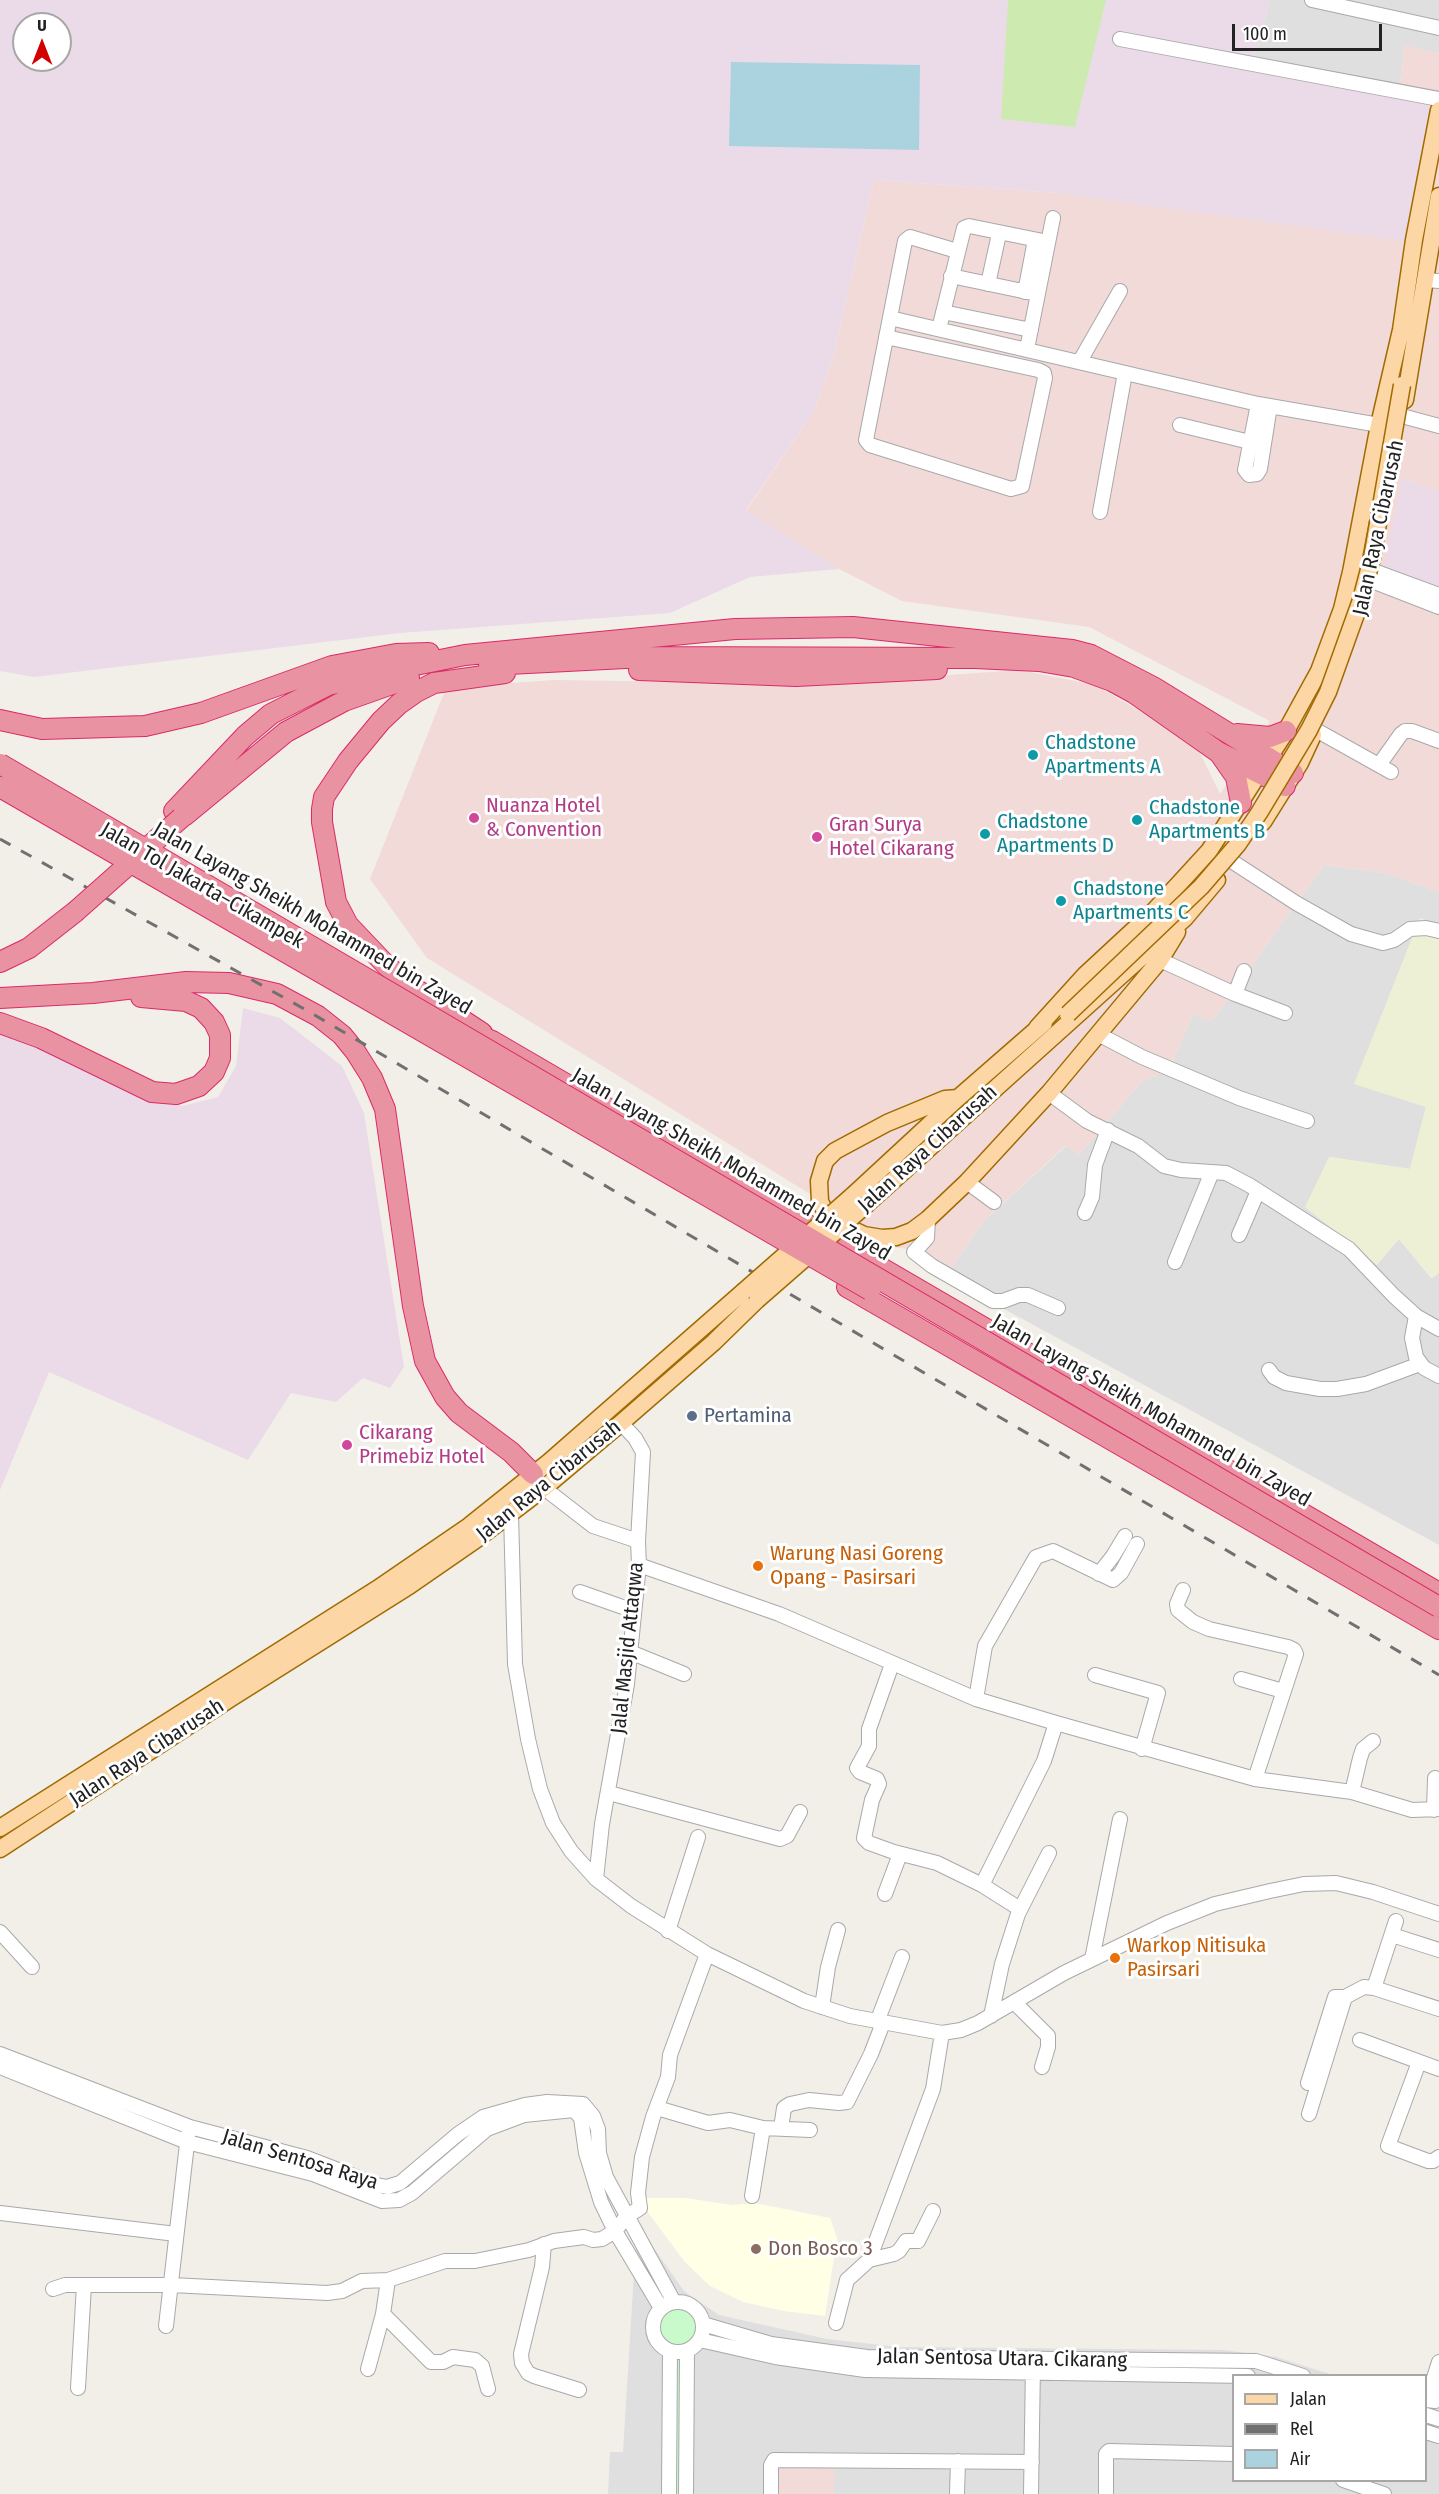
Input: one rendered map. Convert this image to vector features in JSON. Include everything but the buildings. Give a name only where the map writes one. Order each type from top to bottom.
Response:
[{"type":"highway","points":[[178,814],[245,736],[271,714],[328,685],[465,655],[735,629],[853,627],[1072,650],[1091,656],[1155,688],[1231,733],[1268,760],[1293,774]]},
{"type":"highway","points":[[0,720],[42,729],[145,726],[201,713],[312,672],[365,658],[423,652],[465,655]]},
{"type":"highway","points":[[0,962],[29,948],[178,814],[286,732],[314,715],[380,686],[416,675],[487,666],[645,657],[1039,661],[1074,667],[1112,681],[1134,693],[1218,752],[1236,777],[1245,797]]},
{"type":"highway","points":[[492,1041],[414,988],[387,966],[348,925],[336,902],[322,822],[324,797],[348,761],[381,721],[399,704],[434,683],[495,673],[604,670],[796,676],[937,669],[995,659]]},
{"type":"highway","points":[[1231,733],[1270,737],[1286,731]]},
{"type":"highway","points":[[1218,752],[1268,760]]},
{"type":"highway","name":"Jalan Tol Jakarta–Cikampek","points":[[0,764],[456,1027],[492,1041],[1439,1593]]},
{"type":"highway","name":"Jalan Layang Sheikh Mohammed bin Zayed","points":[[0,764],[1439,1607]]},
{"type":"highway","name":"Jalan Layang Sheikh Mohammed bin Zayed","points":[[0,787],[1439,1619]]},
{"type":"highway","name":"Jalan Tol Jakarta–Cikampek","points":[[0,797],[1439,1629]]},
{"type":"highway","points":[[0,951],[19,943],[73,908]]},
{"type":"highway","points":[[0,998],[93,993],[186,982],[229,983],[277,994],[318,1016],[342,1035],[372,1078],[385,1109],[413,1306],[425,1361],[440,1390],[459,1413],[511,1452],[538,1481]]},
{"type":"highway","points":[[0,1023],[41,1038],[158,1094],[185,1092],[199,1086],[214,1071],[220,1058],[220,1035],[214,1022],[201,1008],[186,1001],[172,999],[93,993]]},
{"type":"main road","name":"Jalan Raya Cibarusah","points":[[1041,1036],[1079,981],[1154,911],[1209,851],[1286,731],[1318,671],[1342,609],[1401,330],[1414,240],[1439,110]]},
{"type":"main road","name":"Jalan Raya Cibarusah","points":[[0,1850],[231,1698],[409,1586],[506,1508],[750,1296],[867,1204],[1156,923],[1236,834],[1294,745],[1316,705],[1351,612],[1363,571],[1415,310],[1433,280],[1439,196]]},
{"type":"main road","name":"Jalan Raya Cibarusah","points":[[538,1481],[621,1423],[851,1197],[958,1098],[1041,1036],[1185,918],[1233,862],[1293,774],[1344,671],[1373,576],[1423,298]]},
{"type":"main road","name":"Jalan Raya Cibarusah","points":[[1399,384],[1401,330]]},
{"type":"main road","points":[[1245,797],[1257,790],[1265,792],[1271,799],[1272,807]]},
{"type":"main road","points":[[958,1098],[945,1099],[887,1123],[849,1142],[825,1161],[821,1172],[819,1195],[823,1208],[839,1223],[864,1235],[882,1238],[896,1237],[912,1231],[928,1219],[967,1182],[1049,1093],[1160,960],[1185,918]]},
{"type":"main road","name":"Jalan Raya Cibarusah","points":[[0,1828],[377,1589],[469,1526],[506,1508]]},
{"type":"street","points":[[1312,0],[1439,28]]},
{"type":"street","points":[[1120,39],[1439,99]]},
{"type":"street","points":[[1027,349],[1031,330],[1031,293],[1042,241],[1053,218]]},
{"type":"street","points":[[939,329],[964,228],[1042,241]]},
{"type":"street","points":[[988,284],[999,234]]},
{"type":"street","points":[[886,337],[1038,370],[1044,374],[1022,486],[1011,489],[867,442],[866,434],[905,241],[910,237],[957,251]]},
{"type":"street","points":[[951,276],[1031,293]]},
{"type":"street","points":[[1080,361],[1120,291]]},
{"type":"street","points":[[943,312],[1031,330]]},
{"type":"street","points":[[891,318],[1264,405],[1380,425]]},
{"type":"street","points":[[1100,512],[1125,373]]},
{"type":"street","points":[[1180,426],[1257,444],[1264,405]]},
{"type":"street","points":[[1401,416],[1439,426]]},
{"type":"street","points":[[1373,576],[1439,595]]},
{"type":"street","points":[[1373,576],[1439,607]]},
{"type":"street","points":[[1316,730],[1385,768],[1401,734],[1405,731],[1412,731],[1439,741]]},
{"type":"street","points":[[1233,862],[1296,903],[1351,934],[1383,943],[1394,940],[1410,929],[1426,928],[1439,931]]},
{"type":"street","points":[[1160,960],[1235,994],[1285,1013]]},
{"type":"street","points":[[1235,994],[1244,971]]},
{"type":"street","points":[[1098,1034],[1142,1057],[1239,1098],[1307,1121]]},
{"type":"street","points":[[1049,1093],[1087,1121],[1138,1146],[1164,1166],[1236,1177],[1348,1249],[1416,1316],[1438,1327]]},
{"type":"street","points":[[1085,1213],[1092,1197],[1095,1165],[1108,1130]]},
{"type":"street","points":[[1175,1262],[1212,1172]]},
{"type":"street","points":[[967,1182],[994,1202]]},
{"type":"street","points":[[1239,1235],[1258,1191]]},
{"type":"street","points":[[928,1219],[927,1238],[914,1252],[932,1266],[993,1301],[1003,1301],[1019,1294],[1028,1295],[1058,1308]]},
{"type":"street","points":[[1416,1316],[1413,1345],[1420,1364],[1427,1371],[1439,1376]]},
{"type":"street","points":[[1269,1370],[1274,1377],[1286,1383],[1320,1389],[1337,1389],[1366,1384],[1420,1364]]},
{"type":"street","name":"Jalal Masjid Attaqwa","points":[[596,1879],[602,1824],[609,1793],[630,1652],[639,1565],[638,1541],[643,1452],[635,1438],[621,1423]]},
{"type":"street","points":[[538,1481],[593,1526],[638,1541]]},
{"type":"street","points":[[506,1508],[515,1664],[528,1739],[540,1789],[553,1823],[571,1851],[596,1879],[668,1931],[774,1988],[822,2007],[880,2022],[942,2033],[961,2030],[991,2016],[1092,1959],[1167,1923],[1215,1904],[1304,1884],[1336,1883],[1373,1892],[1439,1914]]},
{"type":"street","points":[[1099,1574],[1125,1536]]},
{"type":"street","points":[[976,1699],[985,1646],[1036,1557],[1053,1551],[1113,1580],[1118,1578],[1137,1544]]},
{"type":"street","points":[[639,1565],[779,1614],[976,1699],[1142,1749],[1255,1779],[1353,1792],[1412,1810],[1437,1810],[1435,1778]]},
{"type":"street","points":[[1183,1590],[1177,1604],[1178,1610],[1193,1622],[1209,1629],[1294,1650],[1296,1658],[1255,1779]]},
{"type":"street","points":[[580,1592],[634,1611]]},
{"type":"street","points":[[630,1652],[684,1674]]},
{"type":"street","points":[[892,1664],[869,1729],[869,1746],[857,1768],[858,1771],[877,1779],[879,1784],[872,1800],[864,1838],[869,1843],[900,1854],[937,1863],[982,1885],[1020,1909]]},
{"type":"street","points":[[1095,1676],[1158,1693],[1142,1749]]},
{"type":"street","points":[[1241,1679],[1283,1691]]},
{"type":"street","points":[[982,1885],[1044,1761],[1056,1724]]},
{"type":"street","points":[[1353,1792],[1363,1749],[1373,1741]]},
{"type":"street","points":[[609,1793],[780,1839],[788,1836],[800,1812]]},
{"type":"street","points":[[1092,1959],[1120,1819]]},
{"type":"street","points":[[668,1931],[698,1837]]},
{"type":"street","points":[[991,2016],[1002,1964],[1020,1909],[1048,1853]]},
{"type":"street","points":[[885,1894],[900,1854]]},
{"type":"street","points":[[1374,1988],[1396,1920]]},
{"type":"street","points":[[822,2007],[828,1967],[838,1930]]},
{"type":"street","points":[[0,1932],[32,1967]]},
{"type":"street","points":[[1392,1935],[1439,1950]]},
{"type":"street","points":[[53,2289],[65,2285],[172,2285],[320,2294],[342,2291],[362,2281],[388,2280],[445,2261],[475,2261],[584,2237],[597,2240],[615,2231],[626,2217],[640,2208],[639,2174],[657,2108],[668,2078],[670,2055],[707,1954]]},
{"type":"street","points":[[781,2128],[782,2112],[790,2104],[809,2100],[847,2102],[871,2054],[902,1957]]},
{"type":"street","points":[[1308,2083],[1335,1997],[1345,1997],[1364,1987],[1374,1988],[1439,2009]]},
{"type":"street","points":[[1309,2114],[1345,1997]]},
{"type":"street","points":[[1014,2002],[1048,2036],[1048,2047],[1042,2067]]},
{"type":"street","points":[[836,2323],[844,2285],[869,2260],[933,2089],[942,2033]]},
{"type":"street","points":[[1360,2040],[1439,2069]]},
{"type":"street","name":"Jalan Sentosa Raya","points":[[0,2054],[190,2127],[307,2158],[387,2187],[400,2183],[458,2134],[483,2117],[525,2105],[555,2102],[583,2104],[593,2116],[598,2129],[599,2153],[606,2177],[668,2305]]},
{"type":"street","points":[[1419,2062],[1388,2146],[1428,2161],[1434,2161],[1439,2157]]},
{"type":"street","name":"Jalan Sentosa Raya","points":[[0,2067],[187,2142],[313,2174],[374,2199],[392,2201],[412,2193],[487,2129],[524,2115],[574,2110],[581,2118],[592,2177],[615,2231],[668,2305]]},
{"type":"street","points":[[657,2108],[708,2122],[730,2120],[763,2128],[810,2130]]},
{"type":"street","points":[[166,2326],[190,2127]]},
{"type":"street","points":[[753,2196],[763,2128]]},
{"type":"street","points":[[869,2260],[894,2254],[906,2241],[916,2243],[933,2211]]},
{"type":"street","points":[[0,2213],[176,2234]]},
{"type":"street","points":[[544,2244],[540,2280],[521,2354],[522,2363],[528,2373],[534,2376],[579,2390]]},
{"type":"street","points":[[368,2369],[383,2314],[388,2280]]},
{"type":"street","points":[[78,2388],[84,2285]]},
{"type":"street","points":[[688,2304],[695,2308],[703,2324],[700,2340],[687,2351],[670,2351],[658,2342],[654,2335],[654,2319],[668,2305],[688,2304]]},
{"type":"street","points":[[383,2314],[431,2362],[443,2362],[453,2357],[475,2360],[482,2366],[488,2389]]},
{"type":"street","name":"Jalan Sentosa Utara. Cikarang","points":[[703,2324],[771,2344],[867,2357],[1232,2375]]},
{"type":"street","name":"Jalan Sentosa Utara. Cikarang","points":[[700,2340],[775,2357],[865,2370],[1256,2361],[1297,2374]]},
{"type":"street","points":[[669,2494],[670,2351]]},
{"type":"street","points":[[686,2494],[687,2351]]},
{"type":"street","points":[[1427,2397],[1439,2362]]},
{"type":"street","points":[[1031,2494],[1033,2366]]},
{"type":"street","points":[[1427,2400],[1435,2401],[1439,2390]]},
{"type":"street","points":[[1106,2494],[1106,2454],[1109,2451],[1232,2454]]},
{"type":"street","points":[[771,2494],[771,2465],[774,2460],[1032,2462]]},
{"type":"street","points":[[957,2494],[958,2461]]},
{"type":"street","points":[[1347,2482],[1379,2491]]},
{"type":"shaded area","points":[[0,0],[1270,0],[1253,65],[1433,93],[1404,241],[1058,193],[874,180],[834,354],[814,411],[746,510],[839,569],[750,577],[670,613],[400,633],[34,677],[0,671]]},
{"type":"shaded area","points":[[1270,0],[1439,0],[1439,54],[1405,46],[1399,89],[1253,65]]},
{"type":"shaded area","points":[[1405,45],[1439,54],[1439,492],[1402,478],[1439,606],[1439,892],[1385,873],[1324,865],[1212,1021],[1193,1014],[1169,1070],[1141,1082],[1079,1155],[1065,1146],[983,1222],[945,1277],[907,1249],[857,1242],[821,1212],[810,1194],[427,958],[370,879],[444,693],[469,686],[554,680],[820,684],[1019,670],[1096,685],[1146,715],[1200,753],[1220,794],[1270,721],[1089,627],[902,601],[839,569],[746,511],[814,411],[834,354],[874,180],[1058,193],[1399,89]]},
{"type":"shaded area","points":[[1402,478],[1439,492],[1439,606],[1381,582]]},
{"type":"shaded area","points":[[1324,865],[1385,873],[1439,892],[1439,925],[1420,919],[1355,1084],[1426,1107],[1410,1169],[1330,1157],[1377,1264],[1399,1239],[1431,1278],[1439,1273],[1439,1545],[945,1277],[983,1222],[1066,1146],[1079,1155],[1141,1082],[1169,1070],[1193,1014],[1212,1021]]},
{"type":"shaded area","points":[[1420,918],[1439,925],[1439,1273],[1432,1278],[1399,1239],[1377,1265],[1305,1207],[1329,1157],[1410,1169],[1426,1107],[1354,1084]]},
{"type":"shaded area","points":[[243,1008],[280,1018],[342,1066],[364,1113],[404,1367],[390,1388],[363,1378],[336,1402],[291,1393],[248,1460],[49,1372],[0,1490],[0,1023],[100,1066],[182,1106],[218,1097],[236,1066]]},
{"type":"shaded area","name":"Don Bosco 3","points":[[644,2198],[686,2198],[732,2205],[755,2203],[830,2218],[837,2238],[825,2316],[784,2311],[743,2302],[710,2286],[684,2261],[647,2211]]},
{"type":"shaded area","points":[[637,2224],[684,2291],[719,2315],[827,2339],[899,2347],[1224,2350],[1276,2357],[1330,2374],[1232,2374],[1232,2482],[1427,2482],[1427,2405],[1439,2409],[1439,2494],[608,2494],[610,2452],[623,2452]]},
{"type":"shaded area","points":[[774,2460],[834,2461],[834,2494],[773,2494]]},
{"type":"green space","points":[[1008,0],[1106,0],[1075,127],[1001,119]]},
{"type":"green space","points":[[677,2305],[692,2311],[698,2326],[692,2341],[677,2347],[662,2341],[656,2326],[662,2311]]},
{"type":"green space","points":[[672,2353],[685,2353],[683,2494],[672,2494]]},
{"type":"water","points":[[731,62],[920,65],[919,150],[729,146]]},
{"type":"railway","points":[[0,839],[306,1010],[1439,1675]]},
{"type":"place","name":"Chadstone Apartments A","points":[[1033,755]]},
{"type":"place","name":"Nuanza Hotel & Convention","points":[[474,818]]},
{"type":"place","name":"Chadstone Apartments B","points":[[1137,820]]},
{"type":"place","name":"Chadstone Apartments D","points":[[985,834]]},
{"type":"place","name":"Gran Surya Hotel Cikarang","points":[[817,837]]},
{"type":"place","name":"Chadstone Apartments C","points":[[1061,901]]},
{"type":"place","name":"Pertamina","points":[[692,1416]]},
{"type":"place","name":"Cikarang Primebiz Hotel","points":[[347,1445]]},
{"type":"place","name":"Warung Nasi Goreng Opang - Pasirsari","points":[[758,1566]]},
{"type":"place","name":"Warkop Nitisuka Pasirsari","points":[[1115,1958]]},
{"type":"place","name":"Don Bosco 3","points":[[756,2249]]}]
